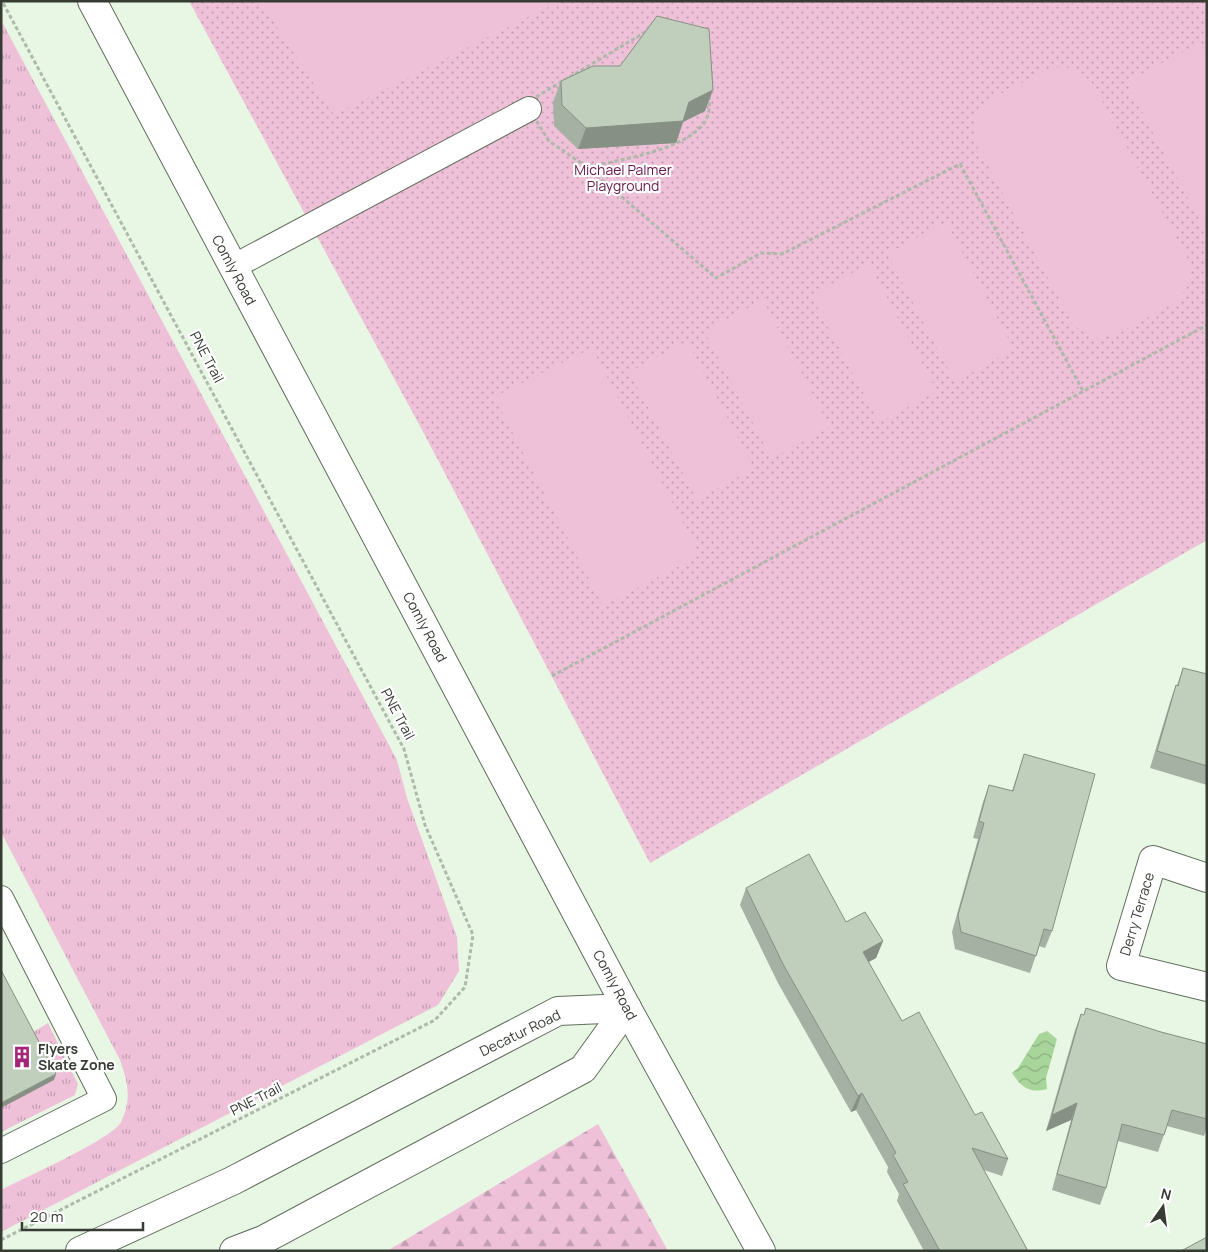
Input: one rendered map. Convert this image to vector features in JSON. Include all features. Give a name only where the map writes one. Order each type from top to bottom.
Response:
[{"type":"street","name":"Comly Road","points":[[92,1],[627,1008],[761,1251]]},
{"type":"street","name":"Derry Terrace","points":[[1207,878],[1153,860],[1121,966],[1207,987]]},
{"type":"street","points":[[240,1250],[583,1069],[627,1008]]},
{"type":"street","name":"Decatur Road","points":[[80,1251],[232,1181],[558,1011],[627,1008]]},
{"type":"lane","points":[[233,267],[529,110]]},
{"type":"lane","points":[[1,898],[104,1099],[1,1151]]},
{"type":"path","name":"PNE Trail","points":[[1,1240],[435,1020],[465,987],[473,936],[425,825],[404,749],[2,1]]},
{"type":"path","points":[[587,167],[674,145],[703,127],[709,111],[706,44],[650,30],[536,97],[529,110],[549,141],[587,167],[716,278],[761,253],[782,254],[960,164],[1083,391]]},
{"type":"path","points":[[552,676],[1207,325]]},
{"type":"green space","name":"Michael Palmer Playground","points":[[189,1],[1207,1],[1207,540],[650,863],[420,426]]},
{"type":"green space","points":[[260,1],[560,1],[334,115]]},
{"type":"green space","points":[[1,20],[397,760],[407,798],[457,937],[459,971],[438,1005],[1,1232],[1,1190],[85,1148],[115,1129],[121,1122],[127,1106],[128,1091],[120,1060],[1,832]]},
{"type":"green space","points":[[1199,43],[1207,57],[1207,234],[1126,82]]},
{"type":"green space","points":[[1052,67],[1076,68],[1092,83],[1189,261],[1191,281],[1178,301],[1117,334],[1094,339],[1073,325],[974,140],[976,117],[989,100]]},
{"type":"green space","points":[[946,222],[1014,349],[955,382],[887,254]]},
{"type":"green space","points":[[869,264],[937,391],[879,423],[811,295]]},
{"type":"green space","points":[[763,300],[830,427],[772,459],[704,331]]},
{"type":"green space","points":[[687,341],[754,468],[697,500],[629,372]]},
{"type":"green space","points":[[592,348],[700,555],[603,606],[494,397]]},
{"type":"green space","points":[[48,1023],[78,1084],[75,1095],[1,1132],[1,1108],[30,1034]]},
{"type":"green space","points":[[598,1124],[668,1251],[387,1251]]},
{"type":"water","points":[[1047,1031],[1057,1039],[1046,1078],[1047,1089],[1031,1090],[1023,1086],[1012,1073],[1018,1068],[1039,1034]]},
{"type":"building","points":[[657,16],[709,29],[713,90],[689,102],[683,121],[586,128],[562,105],[561,81],[593,66],[620,66]]},
{"type":"building","points":[[1183,668],[1207,674],[1207,766],[1157,751],[1176,685],[1178,686]]},
{"type":"building","points":[[1024,754],[1095,774],[1052,931],[1044,929],[1036,956],[961,932],[958,915],[984,823],[979,821],[989,785],[1013,791]]},
{"type":"building","points":[[809,854],[846,922],[865,912],[883,941],[863,952],[902,1021],[919,1012],[975,1115],[982,1112],[1008,1159],[972,1148],[1028,1251],[940,1251],[903,1184],[908,1182],[893,1155],[896,1153],[862,1093],[858,1096],[784,966],[746,888]]},
{"type":"building","name":"Flyers Skate Zone","points":[[1,970],[56,1074],[1,1103]]},
{"type":"building","points":[[1086,1008],[1161,1032],[1207,1044],[1207,1119],[1172,1110],[1164,1135],[1122,1124],[1106,1188],[1057,1174],[1077,1103],[1052,1115],[1081,1014],[1084,1015]]},
{"type":"building","points":[[1207,1237],[1207,1251],[1181,1251]]},
{"type":"place","name":"Flyers Skate Zone","points":[[22,1057]]}]
